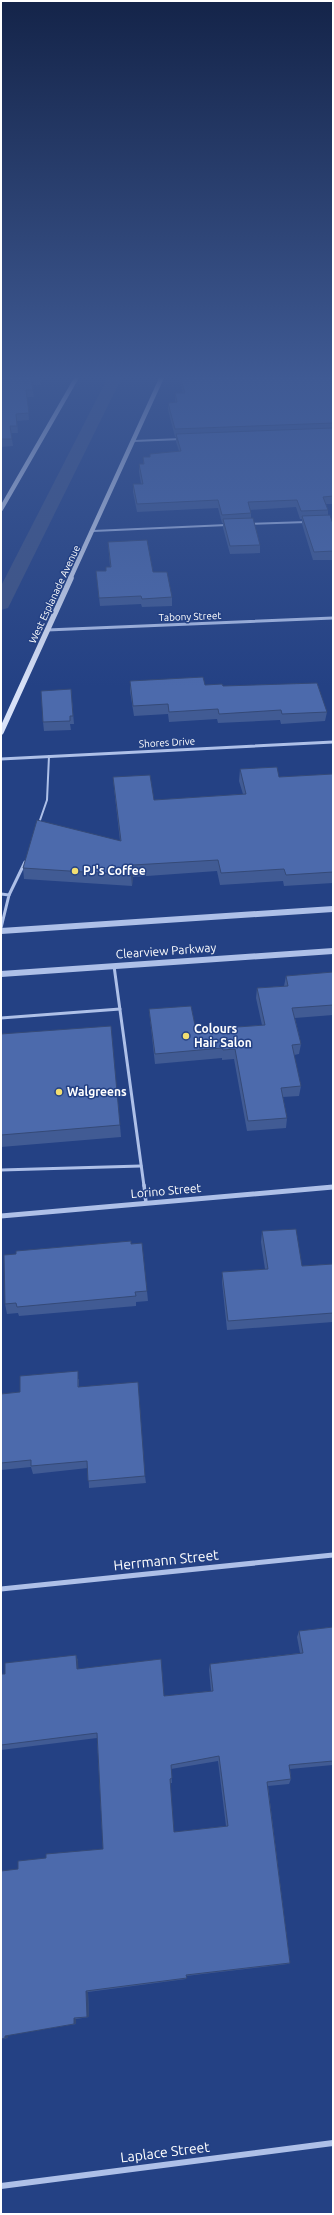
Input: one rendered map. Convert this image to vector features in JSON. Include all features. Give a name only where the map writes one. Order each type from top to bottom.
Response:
[{"type":"main road","points":[[1,509],[17,480]]},
{"type":"main road","name":"West Esplanade Avenue","points":[[1,732],[116,480]]},
{"type":"street","points":[[248,524],[310,521]]},
{"type":"street","points":[[93,531],[232,525]]},
{"type":"street","name":"Tabony Street","points":[[47,630],[333,618]]},
{"type":"street","name":"Shores Drive","points":[[1,758],[333,742]]},
{"type":"street","points":[[1,931],[333,909]]},
{"type":"street","name":"Clearview Parkway","points":[[1,974],[333,951]]},
{"type":"street","name":"Lorino Street","points":[[1,1216],[333,1187]]},
{"type":"street","name":"Herrmann Street","points":[[1,1589],[333,1555]]},
{"type":"street","name":"Laplace Street","points":[[1,2186],[333,2144]]},
{"type":"lane","points":[[37,829],[47,800],[49,756]]},
{"type":"lane","points":[[1,928],[9,894],[26,858]]},
{"type":"lane","points":[[1,894],[9,894]]},
{"type":"lane","points":[[114,966],[146,1203]]},
{"type":"lane","points":[[1,1018],[120,1009]]},
{"type":"lane","points":[[1,1170],[141,1166]]},
{"type":"building","points":[[142,480],[333,480],[333,496],[323,497],[328,510],[301,511],[297,500],[248,502],[251,513],[222,515],[218,500],[137,504],[133,484],[143,484]]},
{"type":"building","points":[[330,515],[333,524],[333,551],[314,552],[302,516]]},
{"type":"building","points":[[253,518],[260,545],[230,546],[223,519]]},
{"type":"building","points":[[147,540],[153,572],[167,572],[172,597],[142,599],[141,596],[99,598],[96,571],[106,571],[106,567],[111,567],[108,542]]},
{"type":"building","points":[[203,677],[205,685],[222,684],[223,686],[317,683],[327,712],[282,714],[281,710],[219,714],[218,709],[169,712],[168,704],[133,706],[130,681]]},
{"type":"building","points":[[71,689],[73,716],[70,716],[70,721],[43,722],[41,691]]},
{"type":"building","points":[[277,767],[279,777],[333,774],[333,872],[286,875],[284,869],[221,873],[218,860],[133,865],[131,875],[23,868],[37,820],[121,841],[113,777],[150,775],[154,800],[246,794],[240,769]]},
{"type":"building","points":[[333,972],[333,1005],[292,1008],[301,1044],[292,1045],[301,1086],[281,1088],[287,1118],[248,1121],[235,1049],[223,1050],[222,1048],[155,1054],[149,1009],[191,1006],[196,1030],[265,1025],[257,988],[288,986],[286,976]]},
{"type":"building","name":"Walgreens","points":[[111,1026],[120,1125],[1,1135],[1,1034]]},
{"type":"building","points":[[296,1229],[302,1266],[333,1264],[333,1313],[228,1321],[222,1272],[268,1269],[262,1231]]},
{"type":"building","points":[[131,1241],[131,1244],[142,1243],[147,1291],[135,1292],[136,1296],[17,1307],[16,1303],[5,1304],[4,1255],[16,1254],[16,1251]]},
{"type":"building","points":[[78,1371],[78,1387],[138,1382],[145,1476],[88,1481],[87,1461],[31,1466],[31,1460],[1,1463],[1,1394],[20,1392],[20,1376]]},
{"type":"building","points":[[333,1627],[333,1761],[289,1765],[291,1779],[267,1782],[290,1963],[186,1975],[187,1978],[86,1991],[87,2017],[74,2018],[74,2024],[5,2036],[5,2038],[1,2039],[1,1871],[18,1869],[18,1861],[46,1858],[46,1854],[103,1849],[97,1733],[1,1745],[1,1674],[5,1674],[5,1663],[76,1655],[77,1669],[161,1659],[164,1696],[213,1691],[210,1664],[303,1653],[299,1631]],"holes":[[[219,1756],[228,1826],[174,1832],[170,1779],[172,1778],[171,1765]]]},
{"type":"waterway","points":[[1,604],[63,480]]},
{"type":"place","name":"PJ's Coffee","points":[[75,871]]},
{"type":"place","name":"Colours Hair Salon","points":[[186,1036]]},
{"type":"place","name":"Walgreens","points":[[59,1092]]}]
